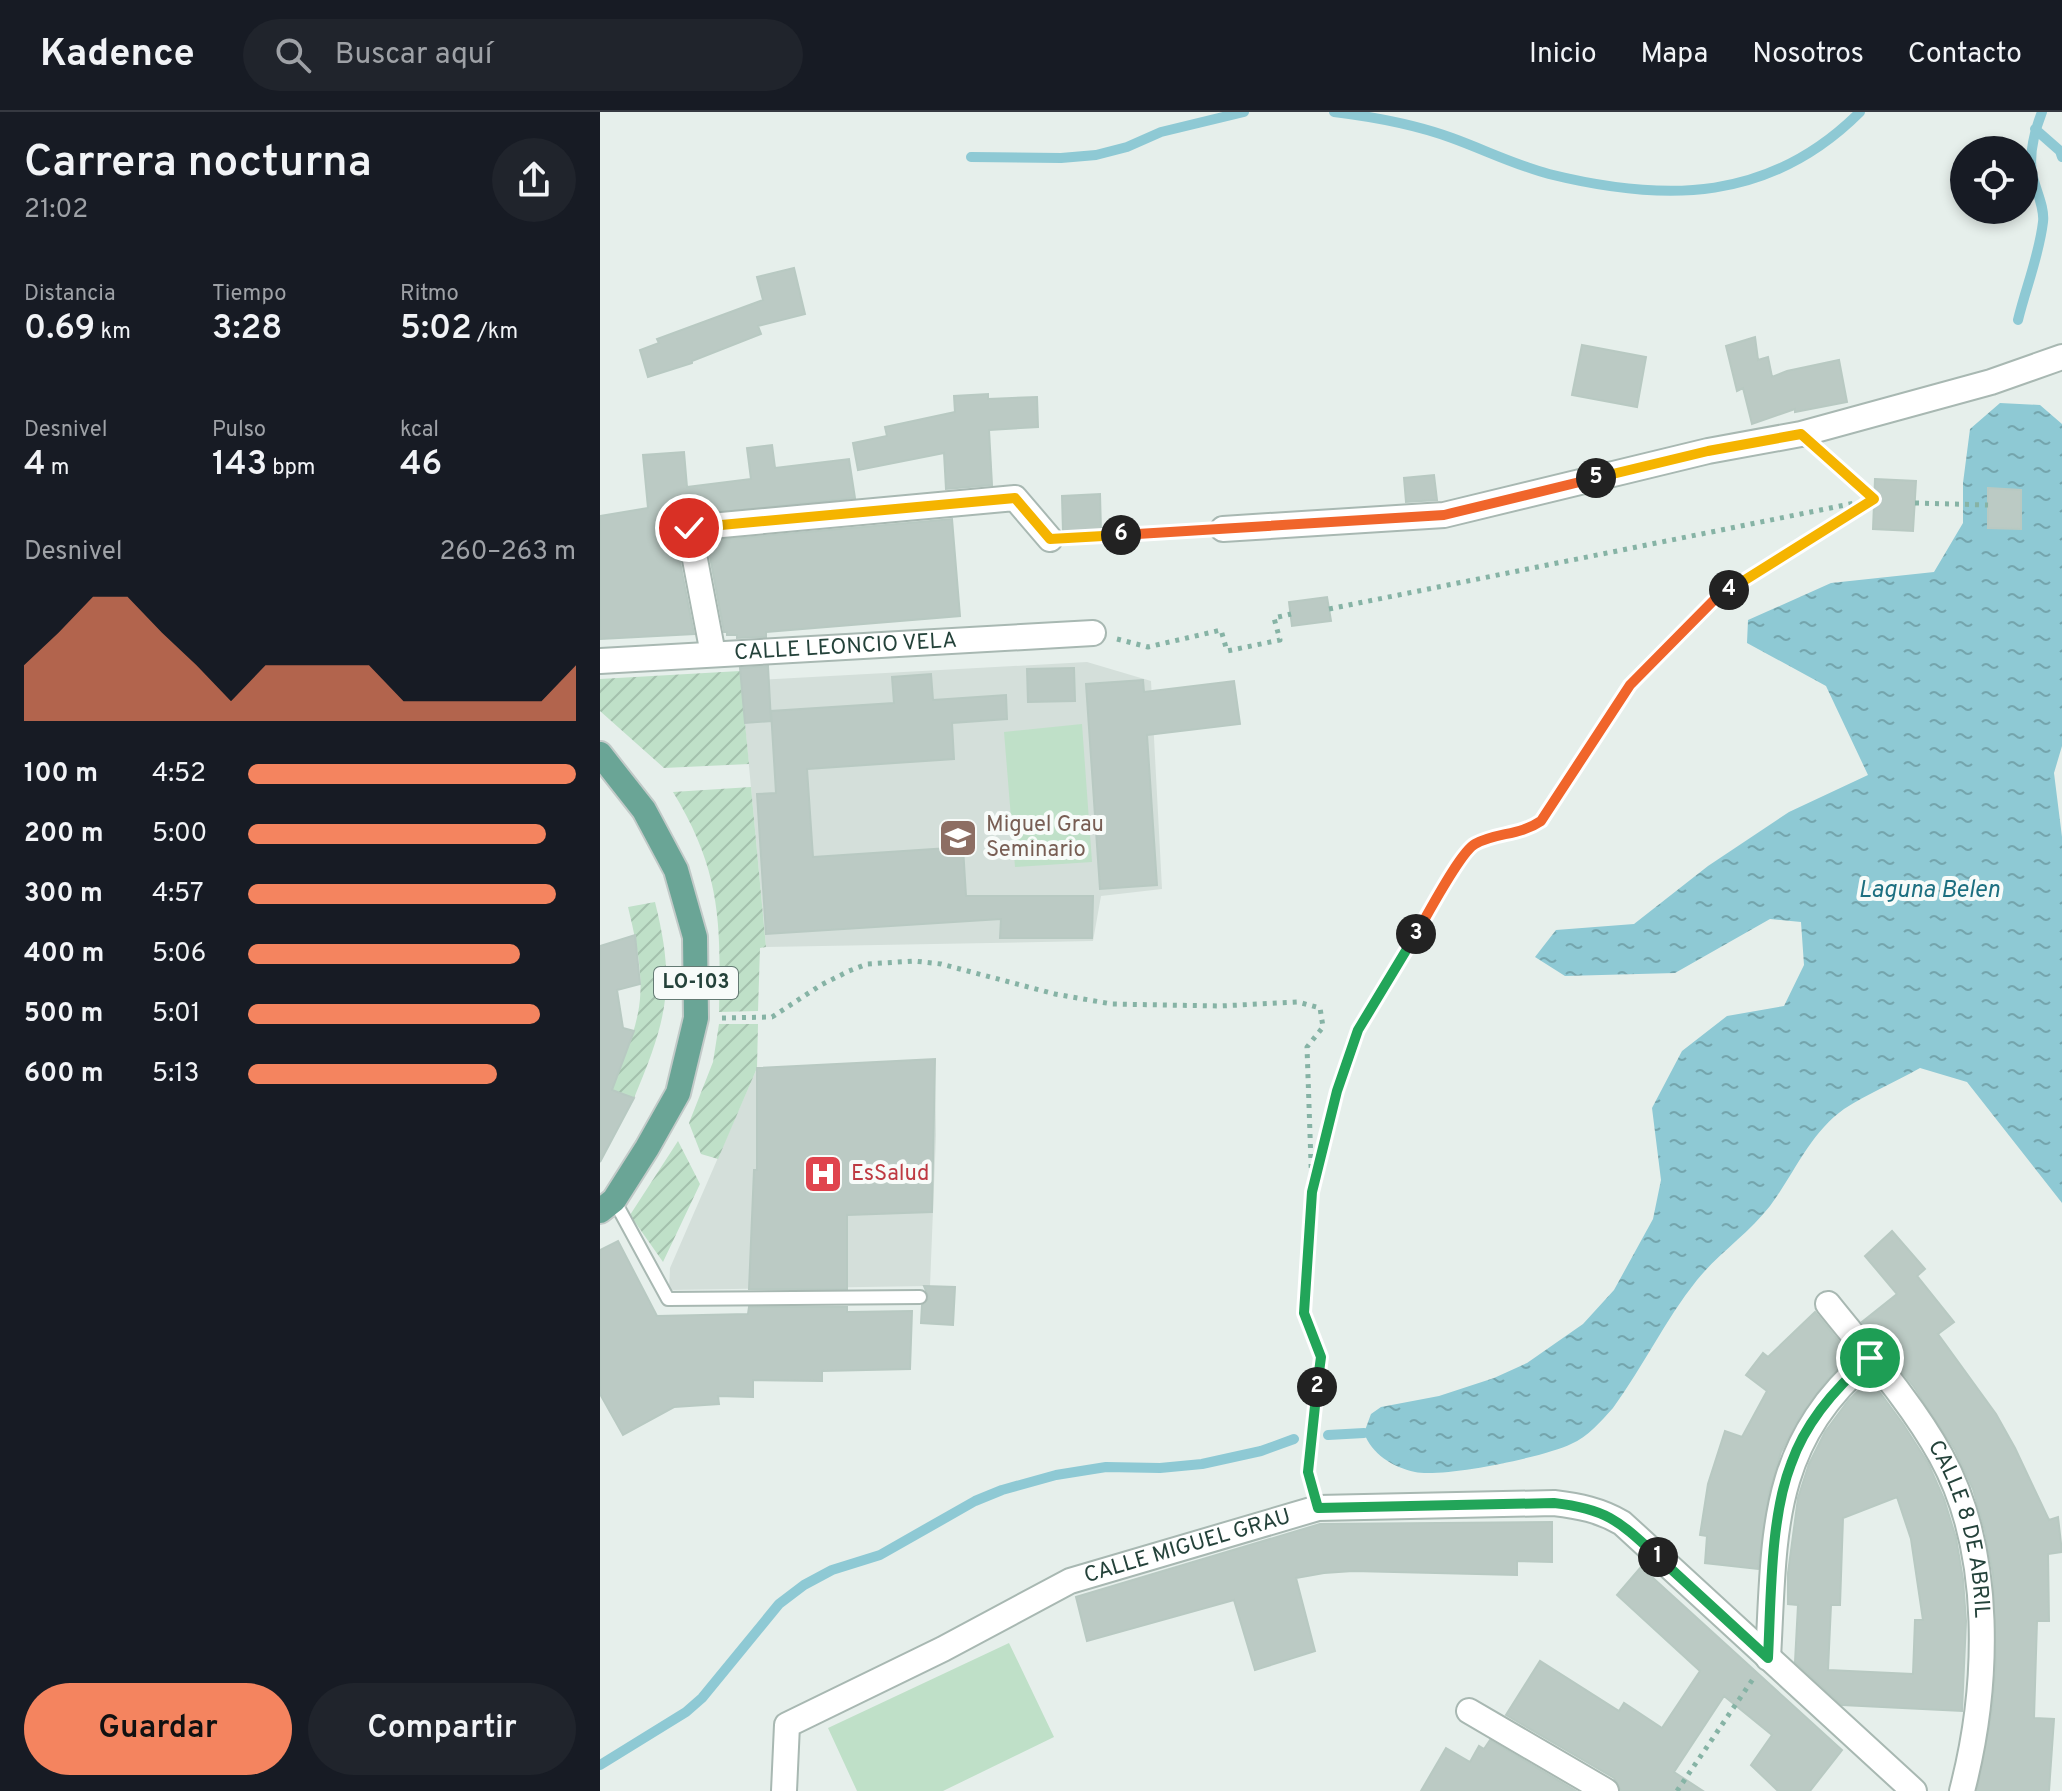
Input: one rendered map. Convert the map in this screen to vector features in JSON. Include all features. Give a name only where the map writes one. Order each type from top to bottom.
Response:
[{"type":"main road","name":"LO-103","points":[[600,754],[644,810],[676,870],[695,937],[696,1018],[678,1093],[607,1205]]},
{"type":"street","points":[[1223,529],[1444,515],[1708,451],[1801,434],[1991,382],[2062,357]]},
{"type":"street","points":[[713,654],[689,528],[1015,498],[1050,539]]},
{"type":"street","name":"CALLE LEONCIO VELA","points":[[600,661],[1093,633]]},
{"type":"street","name":"CALLE 8 DE ABRIL","points":[[1828,1304],[1913,1410],[1959,1494],[1970,1533],[1980,1596],[1980,1660],[1974,1732],[1962,1791]]},
{"type":"street","points":[[1768,1658],[1777,1530],[1790,1464],[1823,1407],[1848,1377],[1870,1358]]},
{"type":"street","name":"CALLE MIGUEL GRAU","points":[[784,1791],[787,1725],[943,1649],[1070,1581],[1318,1508],[1554,1503],[1583,1506],[1622,1523],[1914,1791]]},
{"type":"street","points":[[1469,1711],[1606,1791]]},
{"type":"lane","points":[[607,1205],[668,1299],[920,1297]]},
{"type":"path","points":[[1801,434],[1874,499]]},
{"type":"path","points":[[1329,609],[1874,499]]},
{"type":"path","points":[[1312,1192],[1337,1091],[1358,1030],[1471,845],[1488,838],[1527,831],[1541,821],[1630,685],[1716,598],[1874,499]]},
{"type":"path","points":[[1915,503],[1988,505]]},
{"type":"path","points":[[1050,539],[1223,529]]},
{"type":"path","points":[[1093,633],[1148,647],[1221,630],[1227,651],[1280,640],[1274,618],[1291,614]]},
{"type":"path","points":[[696,1018],[772,1017],[849,971],[867,964],[900,961],[941,964],[1055,994],[1112,1004],[1220,1006],[1298,1002],[1320,1008],[1323,1027],[1307,1047],[1312,1192],[1304,1313],[1321,1357],[1308,1472],[1318,1508]]},
{"type":"path","points":[[1677,1791],[1768,1658]]},
{"type":"shaded area","name":"Miguel Grau Seminario","points":[[1087,662],[1151,681],[1162,889],[1101,896],[1093,941],[766,947],[741,681]]},
{"type":"shaded area","name":"EsSalud","points":[[935,1059],[936,1135],[930,1286],[669,1290],[670,1268],[757,1068]]},
{"type":"green space","points":[[740,671],[749,764],[664,768],[600,711],[600,679]]},
{"type":"green space","points":[[1082,724],[1092,862],[1015,867],[1004,732]]},
{"type":"green space","points":[[751,787],[766,947],[760,948],[758,1011],[719,1012],[715,898],[701,847],[673,792]]},
{"type":"green space","points":[[655,902],[665,957],[665,1002],[654,1046],[634,1098],[611,1090],[633,1032],[640,1000],[639,960],[628,907]]},
{"type":"green space","points":[[719,1024],[758,1024],[757,1068],[718,1159],[701,1154],[689,1123],[713,1062]]},
{"type":"green space","points":[[678,1141],[700,1184],[663,1262],[630,1215]]},
{"type":"green space","points":[[1009,1643],[1054,1737],[943,1791],[857,1791],[828,1728]]},
{"type":"water","name":"Laguna Belen","points":[[2000,403],[2040,405],[2062,424],[2062,746],[2054,773],[2062,837],[2062,1203],[1967,1082],[1920,1068],[1844,1109],[1821,1130],[1770,1206],[1697,1280],[1613,1408],[1583,1437],[1539,1455],[1469,1469],[1428,1473],[1398,1467],[1372,1447],[1364,1433],[1371,1414],[1381,1407],[1439,1396],[1494,1378],[1527,1363],[1583,1324],[1614,1290],[1653,1219],[1661,1180],[1652,1108],[1682,1051],[1727,1016],[1784,1006],[1804,965],[1801,922],[1770,919],[1675,973],[1565,976],[1535,957],[1556,930],[1634,924],[1708,866],[1789,812],[1868,775],[1826,686],[1747,643],[1748,620],[1831,583],[1934,572],[1963,523],[1963,483],[1970,429]]},
{"type":"building","points":[[794,268],[805,314],[758,326],[761,334],[692,363],[648,377],[640,350],[659,343],[657,339],[763,300],[757,277]]},
{"type":"building","points":[[1755,337],[1758,360],[1768,357],[1772,377],[1839,360],[1847,402],[1795,412],[1795,409],[1752,424],[1743,388],[1737,391],[1726,346]]},
{"type":"building","points":[[1582,345],[1646,357],[1637,407],[1572,395]]},
{"type":"building","points":[[988,394],[988,399],[1037,397],[1038,427],[989,430],[992,485],[946,489],[944,453],[858,470],[853,443],[887,436],[885,427],[955,412],[954,396]]},
{"type":"building","points":[[772,445],[775,468],[849,459],[855,498],[681,516],[675,522],[674,531],[694,634],[600,639],[600,516],[648,508],[643,455],[684,452],[687,487],[751,479],[747,448]]},
{"type":"building","points":[[1434,475],[1437,500],[1406,502],[1404,478]]},
{"type":"building","points":[[1875,479],[1916,481],[1913,531],[1873,529]]},
{"type":"building","points":[[1988,488],[2021,490],[2021,529],[1988,528]]},
{"type":"building","points":[[1100,494],[1101,531],[1063,532],[1062,496]]},
{"type":"building","points":[[952,519],[960,616],[766,632],[766,637],[737,638],[737,635],[724,632],[707,541]]},
{"type":"building","points":[[1327,597],[1331,621],[1292,626],[1289,602]]},
{"type":"building","points":[[768,666],[771,721],[745,723],[740,668]]},
{"type":"building","points":[[1074,668],[1075,701],[1028,702],[1027,669]]},
{"type":"building","points":[[931,674],[933,700],[1006,695],[1007,719],[952,723],[954,759],[807,769],[813,857],[963,847],[966,896],[1093,896],[1092,938],[1000,938],[1001,919],[766,934],[757,794],[776,793],[771,711],[894,703],[892,677]]},
{"type":"building","points":[[1143,680],[1144,692],[1234,681],[1240,724],[1147,735],[1157,885],[1100,889],[1086,684]]},
{"type":"building","points":[[635,935],[640,984],[617,990],[623,1028],[634,1031],[612,1090],[634,1098],[600,1162],[600,946]]},
{"type":"building","name":"EsSalud","points":[[935,1059],[932,1212],[847,1215],[847,1289],[749,1289],[754,1170],[757,1170],[757,1068]]},
{"type":"building","points":[[1892,1231],[1925,1269],[1917,1276],[1954,1322],[1938,1334],[1996,1414],[2049,1520],[2058,1517],[2062,1552],[2048,1554],[2049,1621],[2037,1621],[2034,1718],[2054,1719],[2049,1791],[1977,1791],[1992,1710],[1996,1666],[1993,1574],[1973,1489],[1955,1450],[1914,1387],[1862,1322],[1897,1294],[1865,1256]]},
{"type":"building","points":[[618,1241],[657,1316],[748,1314],[749,1307],[847,1307],[847,1312],[912,1311],[910,1369],[822,1371],[822,1381],[753,1380],[753,1397],[718,1396],[719,1404],[674,1407],[623,1435],[600,1394],[600,1250]]},
{"type":"building","points":[[924,1286],[955,1287],[953,1325],[921,1323],[922,1305],[929,1298]]},
{"type":"building","points":[[1815,1312],[1851,1356],[1825,1382],[1800,1416],[1781,1452],[1769,1492],[1758,1569],[1705,1563],[1707,1536],[1700,1535],[1708,1484],[1725,1431],[1742,1437],[1767,1391],[1746,1375],[1763,1353],[1768,1357]]},
{"type":"building","points":[[1870,1379],[1928,1463],[1944,1499],[1956,1538],[1963,1579],[1966,1621],[1962,1711],[1842,1705],[1795,1662],[1798,1605],[1788,1604],[1788,1573],[1798,1498],[1809,1464],[1825,1432],[1848,1401]],"holes":[[[1897,1497],[1911,1539],[1923,1620],[1915,1620],[1913,1674],[1828,1670],[1831,1605],[1840,1605],[1843,1518]]]},
{"type":"building","points":[[1552,1522],[1552,1562],[1517,1561],[1517,1575],[1353,1571],[1296,1578],[1315,1651],[1255,1670],[1234,1600],[1087,1641],[1076,1597],[1320,1524]]},
{"type":"building","points":[[1641,1567],[1842,1750],[1810,1791],[1778,1791],[1751,1765],[1772,1735],[1724,1696],[1674,1772],[1703,1791],[1621,1791],[1614,1778],[1506,1715],[1540,1661],[1619,1711],[1624,1703],[1662,1728],[1700,1671],[1617,1595]]},
{"type":"building","points":[[1490,1740],[1576,1791],[1421,1791],[1446,1748],[1470,1762],[1479,1746],[1484,1749]]},
{"type":"waterway","points":[[971,157],[1061,158],[1096,155],[1127,147],[1161,132],[1244,112]]},
{"type":"waterway","points":[[1334,112],[1423,129],[1549,174],[1634,189],[1675,191],[1715,188],[1753,179],[1790,164],[1826,142],[1860,112]]},
{"type":"waterway","points":[[2018,320],[2043,222],[2043,210],[2031,166],[2033,142],[2042,112]]},
{"type":"waterway","points":[[2035,129],[2060,151],[2062,157]]},
{"type":"waterway","points":[[1328,1435],[1364,1433]]},
{"type":"waterway","points":[[600,1765],[686,1712],[702,1698],[779,1604],[804,1585],[832,1570],[880,1555],[975,1501],[1056,1475],[1106,1467],[1160,1468],[1202,1464],[1261,1451],[1294,1439]]},
{"type":"place","name":"Miguel Grau Seminario","points":[[958,838]]},
{"type":"place","name":"EsSalud","points":[[823,1174]]},
{"type":"route","points":[[689,528],[1015,498],[1050,539],[1444,515],[1708,451],[1801,434],[1874,499],[1716,598],[1630,685],[1541,821],[1527,831],[1488,838],[1471,845],[1358,1030],[1337,1091],[1312,1192],[1304,1313],[1321,1357],[1308,1472],[1318,1508],[1554,1503],[1583,1506],[1607,1514],[1622,1523],[1768,1658],[1777,1530],[1790,1464],[1811,1423],[1834,1392],[1870,1358]]}]
